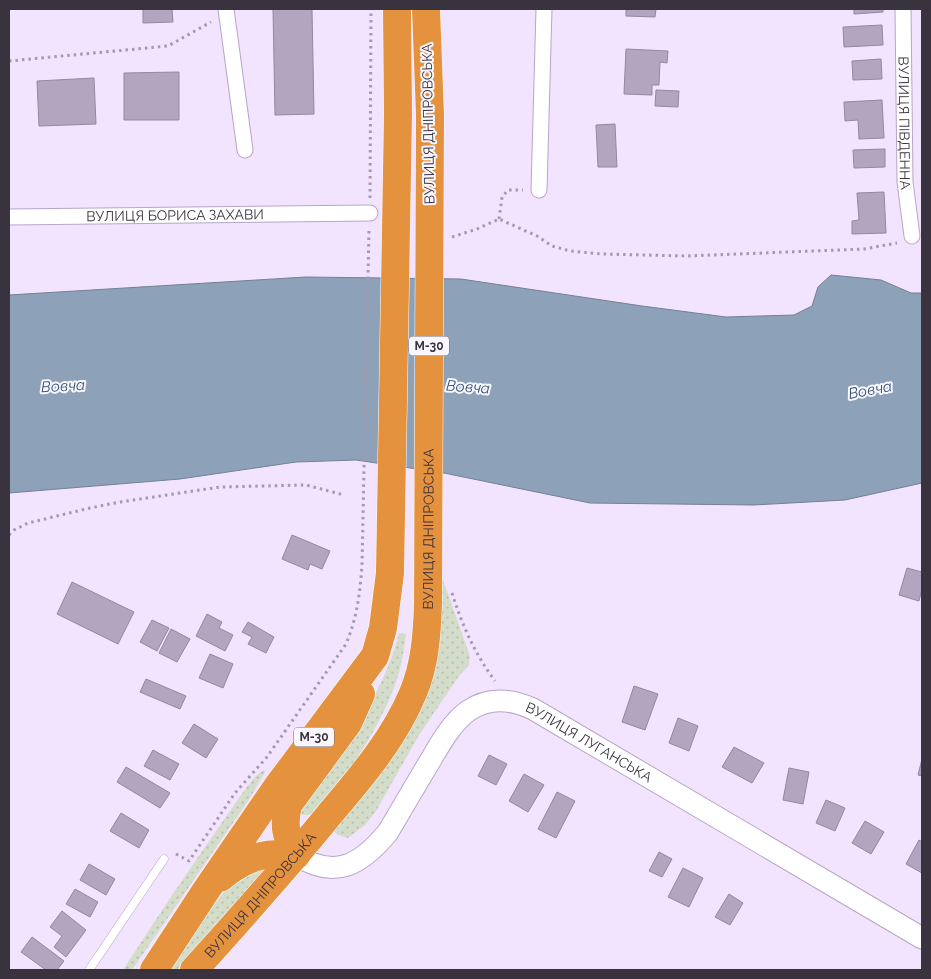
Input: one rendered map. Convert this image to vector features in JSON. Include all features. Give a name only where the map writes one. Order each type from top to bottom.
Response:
[{"type":"highway","name":"ВУЛИЦЯ ДНІПРОВСЬКА","points":[[154,970],[277,787],[375,656],[383,628],[390,574],[398,114],[397,9]]},
{"type":"highway","name":"ВУЛИЦЯ ДНІПРОВСЬКА","points":[[194,970],[296,855],[362,776],[386,743],[407,707],[414,692],[423,662],[427,635],[428,576],[430,115],[426,9]]},
{"type":"highway","points":[[207,889],[234,867],[251,858],[272,854],[296,855],[286,831],[285,819],[288,805],[348,723],[367,682],[375,656]]},
{"type":"main road","name":"ВУЛИЦЯ ЛУГАНСЬКА","points":[[296,855],[310,864],[334,868],[349,865],[364,857],[388,832],[443,740],[456,724],[468,711],[491,701],[507,700],[533,709],[922,938]]},
{"type":"street","points":[[539,190],[544,9]]},
{"type":"street","name":"ВУЛИЦЯ ПІВДЕННА","points":[[904,9],[905,182],[912,236]]},
{"type":"street","points":[[227,11],[245,150]]},
{"type":"street","name":"ВУЛИЦЯ БОРИСА ЗАХАВИ","points":[[9,217],[370,213]]},
{"type":"lane","points":[[89,970],[164,859]]},
{"type":"path","points":[[164,859],[170,854],[178,854],[189,861],[235,793],[267,757],[346,644],[354,624],[359,601],[362,565],[370,213],[371,9]]},
{"type":"path","points":[[9,61],[168,46],[227,11]]},
{"type":"path","points":[[499,219],[502,197],[508,190],[539,190]]},
{"type":"path","points":[[448,238],[477,229],[499,219],[537,236],[552,246],[570,251],[601,254],[688,256],[864,249],[883,247],[912,236]]},
{"type":"path","points":[[9,535],[14,530],[28,523],[90,508],[136,499],[220,487],[306,485],[344,495]]},
{"type":"path","points":[[452,590],[460,619],[472,645],[488,671],[515,702]]},
{"type":"green space","points":[[439,575],[443,580],[470,656],[469,665],[459,676],[419,735],[376,811],[365,825],[348,838],[338,835],[331,828],[373,777]]},
{"type":"green space","points":[[399,633],[406,634],[403,657],[397,679],[372,733],[350,769],[325,801],[312,814],[301,814],[298,812],[370,704],[392,657]]},
{"type":"green space","points":[[264,770],[265,772],[250,798],[132,970],[123,970],[244,790]]},
{"type":"green space","points":[[267,868],[177,970],[169,970],[216,902],[238,875]]},
{"type":"water","name":"Вовча","points":[[831,275],[881,280],[911,293],[922,293],[922,483],[845,500],[754,505],[590,503],[444,473],[356,460],[296,462],[180,479],[9,493],[9,295],[306,277],[461,279],[726,317],[794,315],[812,306],[818,287]]},
{"type":"building","points":[[143,9],[172,9],[173,22],[143,23]]},
{"type":"building","points":[[273,9],[312,9],[314,114],[275,115]]},
{"type":"building","points":[[626,9],[656,9],[655,17],[626,16]]},
{"type":"building","points":[[854,9],[883,9],[883,12],[854,14]]},
{"type":"building","points":[[882,25],[883,45],[844,47],[843,27]]},
{"type":"building","points":[[626,49],[668,51],[667,63],[660,62],[659,85],[652,85],[652,95],[624,94]]},
{"type":"building","points":[[881,59],[882,79],[853,80],[852,61]]},
{"type":"building","points":[[179,72],[179,120],[124,120],[124,73]]},
{"type":"building","points":[[94,78],[96,124],[39,126],[37,81]]},
{"type":"building","points":[[656,90],[679,91],[678,107],[655,106]]},
{"type":"building","points":[[882,100],[884,138],[859,139],[858,120],[845,121],[844,102]]},
{"type":"building","points":[[615,124],[617,167],[598,167],[596,125]]},
{"type":"building","points":[[885,149],[885,167],[854,168],[853,150]]},
{"type":"building","points":[[884,192],[886,233],[852,234],[852,221],[859,220],[857,193]]},
{"type":"building","points":[[292,535],[330,551],[322,569],[310,564],[308,570],[282,559]]},
{"type":"building","points":[[907,568],[922,572],[922,589],[919,601],[899,595]]},
{"type":"building","points":[[72,582],[134,612],[118,644],[57,614]]},
{"type":"building","points":[[207,614],[222,622],[219,628],[233,635],[225,651],[196,636]]},
{"type":"building","points":[[152,620],[169,628],[157,651],[140,642]]},
{"type":"building","points":[[248,622],[274,637],[266,653],[248,644],[252,637],[242,632]]},
{"type":"building","points":[[171,629],[190,639],[177,662],[159,653]]},
{"type":"building","points":[[210,654],[233,664],[223,688],[199,678]]},
{"type":"building","points":[[146,679],[186,696],[180,709],[140,692]]},
{"type":"building","points":[[634,686],[658,694],[645,730],[622,722]]},
{"type":"building","points":[[678,718],[698,726],[689,751],[669,743]]},
{"type":"building","points":[[194,724],[218,739],[206,758],[182,743]]},
{"type":"building","points":[[734,747],[764,763],[752,783],[722,767]]},
{"type":"building","points":[[153,750],[179,764],[170,780],[144,766]]},
{"type":"building","points":[[489,755],[507,764],[496,785],[478,776]]},
{"type":"building","points":[[922,759],[922,776],[918,775]]},
{"type":"building","points":[[126,767],[170,793],[160,808],[117,782]]},
{"type":"building","points":[[789,768],[809,772],[803,804],[783,800]]},
{"type":"building","points":[[524,774],[544,785],[528,812],[509,801]]},
{"type":"building","points":[[557,792],[575,801],[556,838],[538,829]]},
{"type":"building","points":[[826,800],[845,808],[835,831],[816,823]]},
{"type":"building","points":[[121,813],[149,830],[139,848],[110,831]]},
{"type":"building","points":[[865,821],[884,832],[871,854],[852,843]]},
{"type":"building","points":[[919,840],[922,842],[922,873],[906,864]]},
{"type":"building","points":[[659,852],[672,859],[662,877],[649,871]]},
{"type":"building","points":[[89,864],[115,879],[106,895],[80,880]]},
{"type":"building","points":[[683,868],[703,878],[689,907],[668,897]]},
{"type":"building","points":[[75,889],[98,902],[90,917],[66,904]]},
{"type":"building","points":[[729,894],[743,903],[730,925],[715,917]]},
{"type":"building","points":[[62,911],[86,930],[66,957],[54,947],[62,936],[50,927]]},
{"type":"building","points":[[32,937],[64,961],[57,970],[46,970],[21,952]]}]
